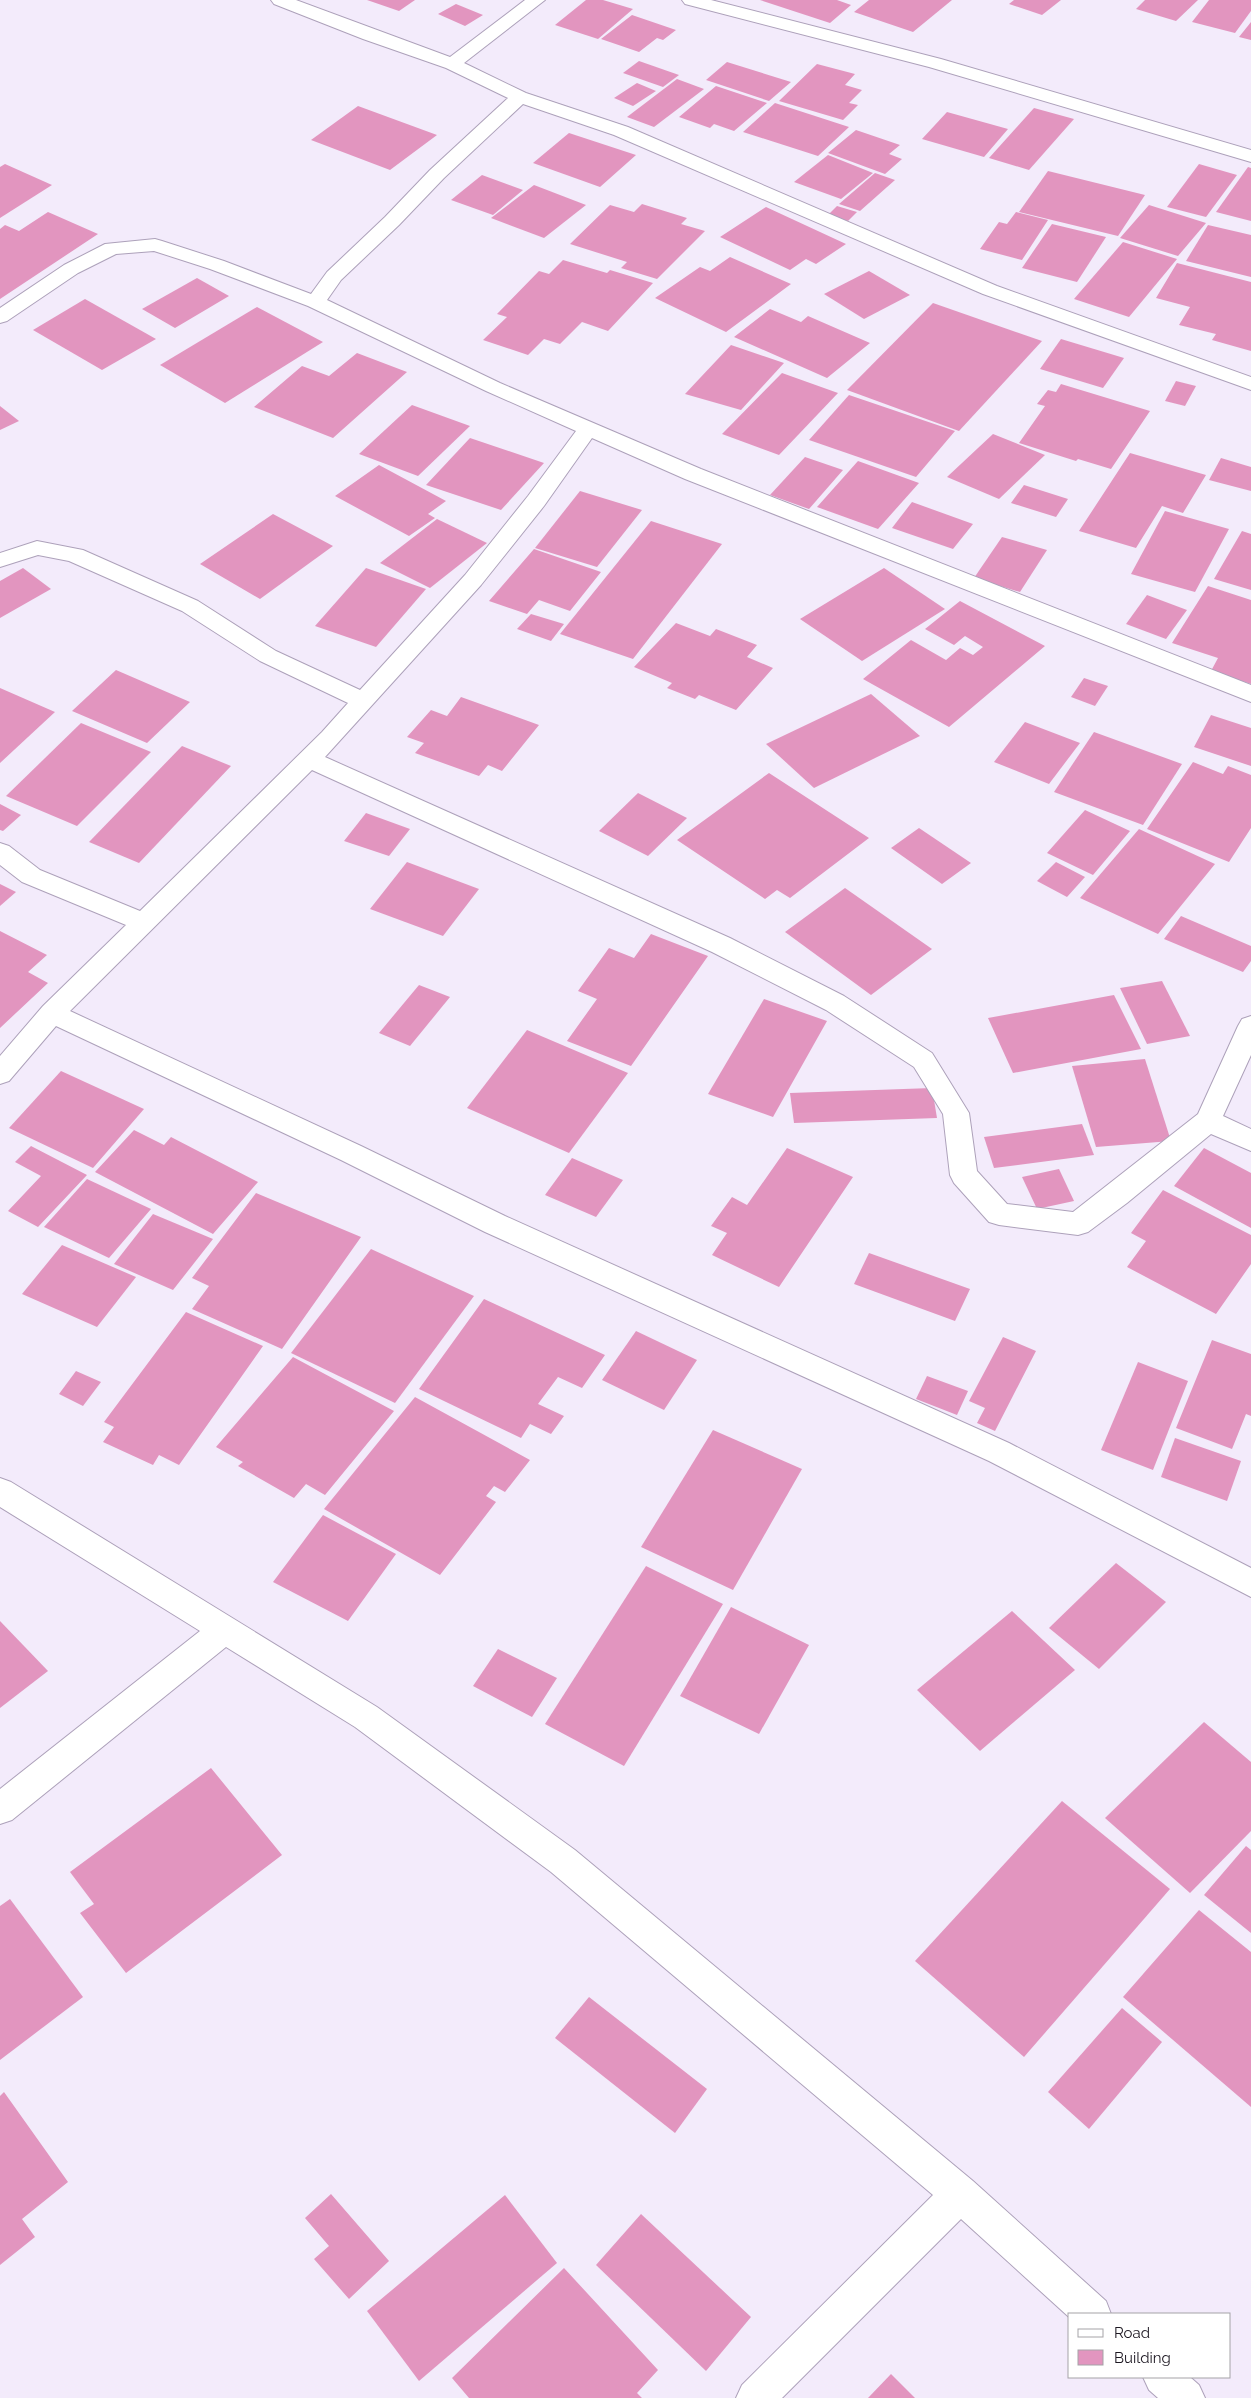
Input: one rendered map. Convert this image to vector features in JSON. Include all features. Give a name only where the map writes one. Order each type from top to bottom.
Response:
[{"type":"street","points":[[280,0],[369,35],[452,64],[520,97],[621,131],[990,290],[1251,384]]},
{"type":"street","points":[[452,64],[536,0]]},
{"type":"street","points":[[691,0],[935,63],[1251,156]]},
{"type":"street","points":[[315,302],[334,276],[392,221],[437,174],[520,97]]},
{"type":"street","points":[[0,317],[71,269],[112,248],[155,245],[218,265],[315,302],[493,387],[693,474],[1251,694]]},
{"type":"street","points":[[0,1074],[52,1013],[364,701],[473,580],[536,501],[588,428]]},
{"type":"street","points":[[0,560],[37,548],[75,556],[190,606],[268,656],[364,701]]},
{"type":"street","points":[[308,759],[721,945],[835,1003],[923,1060],[956,1113],[964,1174],[998,1214],[1078,1224],[1117,1195],[1208,1120],[1251,1026]]},
{"type":"street","points":[[0,852],[31,876],[144,922]]},
{"type":"street","points":[[52,1013],[351,1153],[495,1224],[999,1452],[1251,1583]]},
{"type":"street","points":[[1208,1120],[1251,1141]]},
{"type":"street","points":[[0,1491],[366,1717],[562,1861],[960,2194],[1092,2313]]},
{"type":"street","points":[[0,1809],[224,1630]]},
{"type":"street","points":[[755,2398],[960,2194]]},
{"type":"street","points":[[1163,2378],[1186,2398]]},
{"type":"building","points":[[367,0],[415,0],[399,11]]},
{"type":"building","points":[[586,0],[603,0],[633,9],[598,39],[555,25]]},
{"type":"building","points":[[760,0],[837,0],[851,5],[830,23]]},
{"type":"building","points":[[869,0],[952,0],[913,32],[854,12]]},
{"type":"building","points":[[1014,0],[1061,0],[1042,15],[1009,4]]},
{"type":"building","points":[[1145,0],[1198,0],[1176,21],[1136,9]]},
{"type":"building","points":[[1209,0],[1251,0],[1251,11],[1235,33],[1192,22]]},
{"type":"building","points":[[456,4],[483,15],[465,26],[438,14]]},
{"type":"building","points":[[632,15],[676,30],[663,40],[657,38],[639,52],[601,39]]},
{"type":"building","points":[[1251,22],[1251,40],[1239,37]]},
{"type":"building","points":[[639,61],[679,75],[663,87],[623,73]]},
{"type":"building","points":[[727,62],[791,82],[769,101],[706,80]]},
{"type":"building","points":[[817,64],[855,74],[845,85],[862,90],[849,103],[858,105],[843,120],[779,101]]},
{"type":"building","points":[[677,79],[704,89],[654,127],[627,117]]},
{"type":"building","points":[[637,83],[656,91],[633,106],[614,98]]},
{"type":"building","points":[[716,86],[767,103],[734,131],[714,124],[710,128],[679,117]]},
{"type":"building","points":[[775,103],[849,127],[818,156],[743,132]]},
{"type":"building","points":[[358,106],[437,135],[390,170],[311,140]]},
{"type":"building","points":[[1034,108],[1074,119],[1029,170],[989,158]]},
{"type":"building","points":[[947,112],[1008,129],[984,157],[922,139]]},
{"type":"building","points":[[856,130],[900,145],[889,154],[902,159],[885,174],[828,153]]},
{"type":"building","points":[[569,133],[636,155],[600,187],[533,163]]},
{"type":"building","points":[[828,155],[873,173],[841,199],[794,182]]},
{"type":"building","points":[[5,164],[52,185],[0,218],[0,167]]},
{"type":"building","points":[[1199,164],[1237,175],[1206,217],[1167,207]]},
{"type":"building","points":[[1248,167],[1251,168],[1251,221],[1216,212]]},
{"type":"building","points":[[1048,171],[1145,195],[1118,236],[1019,212]]},
{"type":"building","points":[[875,173],[895,180],[860,211],[839,204]]},
{"type":"building","points":[[482,175],[523,190],[493,215],[451,200]]},
{"type":"building","points":[[534,185],[586,205],[544,238],[491,218]]},
{"type":"building","points":[[642,204],[687,218],[681,224],[705,231],[657,279],[621,268],[627,262],[570,244],[610,205],[634,212]]},
{"type":"building","points":[[1149,205],[1206,223],[1178,256],[1120,238]]},
{"type":"building","points":[[837,206],[857,212],[848,221],[828,215]]},
{"type":"building","points":[[766,207],[846,244],[816,264],[806,259],[790,270],[720,237]]},
{"type":"building","points":[[48,212],[98,234],[0,299],[0,229],[5,225],[19,231]]},
{"type":"building","points":[[1016,212],[1048,220],[1022,260],[980,249],[999,222],[1007,224]]},
{"type":"building","points":[[1052,224],[1106,237],[1077,282],[1022,268]]},
{"type":"building","points":[[1208,225],[1251,235],[1251,277],[1186,261]]},
{"type":"building","points":[[1123,242],[1177,259],[1129,317],[1074,299]]},
{"type":"building","points":[[730,257],[791,284],[726,332],[655,298],[700,267],[710,271]]},
{"type":"building","points":[[563,260],[607,273],[610,270],[653,283],[608,331],[582,322],[560,344],[544,339],[528,355],[483,340],[507,317],[497,314],[539,271],[549,274]]},
{"type":"building","points":[[1177,263],[1251,282],[1251,351],[1212,340],[1216,334],[1179,325],[1190,307],[1156,298]]},
{"type":"building","points":[[869,271],[910,295],[864,319],[824,294]]},
{"type":"building","points":[[197,278],[229,296],[175,328],[142,309]]},
{"type":"building","points":[[85,299],[156,339],[102,370],[33,330]]},
{"type":"building","points":[[933,303],[1042,341],[959,431],[847,390]]},
{"type":"building","points":[[257,307],[323,342],[225,403],[160,365]]},
{"type":"building","points":[[770,309],[801,322],[808,316],[870,343],[827,378],[734,337]]},
{"type":"building","points":[[1061,339],[1124,358],[1103,388],[1040,369]]},
{"type":"building","points":[[731,345],[784,363],[741,410],[685,394]]},
{"type":"building","points":[[357,353],[407,372],[333,438],[254,407],[302,366],[329,376]]},
{"type":"building","points":[[782,373],[838,393],[779,455],[722,434]]},
{"type":"building","points":[[1176,381],[1196,386],[1185,406],[1165,401]]},
{"type":"building","points":[[1061,384],[1150,411],[1111,469],[1078,459],[1076,461],[1019,443],[1045,406],[1037,404],[1048,390],[1056,392]]},
{"type":"building","points":[[849,395],[955,431],[916,477],[809,440]]},
{"type":"building","points":[[412,405],[470,426],[418,476],[359,454]]},
{"type":"building","points":[[0,406],[19,421],[0,430]]},
{"type":"building","points":[[993,434],[1045,455],[999,499],[947,477]]},
{"type":"building","points":[[470,438],[544,463],[501,510],[426,485]]},
{"type":"building","points":[[1130,453],[1206,475],[1183,513],[1162,506],[1136,548],[1079,531]]},
{"type":"building","points":[[805,457],[843,470],[809,509],[770,495]]},
{"type":"building","points":[[1221,458],[1251,467],[1251,491],[1209,480]]},
{"type":"building","points":[[858,461],[919,483],[878,529],[817,507]]},
{"type":"building","points":[[379,465],[446,501],[428,514],[435,518],[409,536],[335,496]]},
{"type":"building","points":[[1024,485],[1068,499],[1056,517],[1011,503]]},
{"type":"building","points":[[580,491],[642,510],[597,567],[535,548]]},
{"type":"building","points":[[912,502],[973,524],[953,549],[892,528]]},
{"type":"building","points":[[1165,511],[1229,529],[1195,592],[1131,574]]},
{"type":"building","points":[[273,514],[333,546],[260,599],[200,564]]},
{"type":"building","points":[[437,519],[487,543],[430,588],[380,563]]},
{"type":"building","points":[[651,521],[722,544],[633,659],[560,634]]},
{"type":"building","points":[[1242,531],[1251,534],[1251,590],[1214,579]]},
{"type":"building","points":[[1002,537],[1047,550],[1020,592],[974,578]]},
{"type":"building","points":[[534,549],[601,572],[570,611],[539,600],[527,614],[489,601]]},
{"type":"building","points":[[23,568],[51,589],[0,618],[0,581]]},
{"type":"building","points":[[366,568],[426,589],[376,647],[315,626]]},
{"type":"building","points":[[884,568],[945,609],[862,661],[800,619]]},
{"type":"building","points":[[1208,586],[1251,600],[1251,684],[1211,671],[1218,658],[1172,643]]},
{"type":"building","points":[[1147,595],[1187,610],[1166,639],[1126,624]]},
{"type":"building","points":[[960,601],[1045,646],[949,727],[863,679],[911,640],[946,660],[960,648],[973,655],[983,647],[965,636],[954,645],[925,629]]},
{"type":"building","points":[[531,614],[564,624],[551,641],[517,629]]},
{"type":"building","points":[[676,623],[710,636],[716,629],[757,645],[747,657],[773,668],[736,710],[699,695],[695,699],[667,688],[672,683],[634,667]]},
{"type":"building","points":[[116,670],[190,702],[147,743],[72,711]]},
{"type":"building","points":[[1084,678],[1108,686],[1095,706],[1071,697]]},
{"type":"building","points":[[0,688],[55,712],[0,763]]},
{"type":"building","points":[[871,694],[920,736],[814,788],[766,744]]},
{"type":"building","points":[[461,697],[539,725],[502,771],[488,765],[479,776],[415,753],[424,743],[407,737],[431,710],[447,716]]},
{"type":"building","points":[[1211,715],[1251,728],[1251,766],[1194,747]]},
{"type":"building","points":[[1025,722],[1080,743],[1049,784],[994,762]]},
{"type":"building","points":[[81,723],[151,752],[77,826],[6,796]]},
{"type":"building","points":[[1094,732],[1182,764],[1143,825],[1054,792]]},
{"type":"building","points":[[182,746],[231,766],[139,863],[89,842]]},
{"type":"building","points":[[1193,762],[1223,774],[1228,766],[1251,775],[1251,828],[1229,862],[1147,829]]},
{"type":"building","points":[[769,773],[869,838],[790,898],[777,890],[765,899],[677,840]]},
{"type":"building","points":[[638,793],[687,818],[648,856],[599,831]]},
{"type":"building","points":[[0,804],[21,815],[3,831],[0,830]]},
{"type":"building","points":[[1085,810],[1130,831],[1093,875],[1047,853]]},
{"type":"building","points":[[366,813],[410,829],[389,856],[344,841]]},
{"type":"building","points":[[919,828],[971,863],[942,884],[891,848]]},
{"type":"building","points":[[1139,829],[1215,864],[1158,934],[1080,898]]},
{"type":"building","points":[[407,862],[479,889],[443,936],[370,909]]},
{"type":"building","points":[[1056,862],[1085,877],[1067,897],[1037,881]]},
{"type":"building","points":[[0,884],[16,892],[0,906]]},
{"type":"building","points":[[845,888],[932,949],[871,995],[785,932]]},
{"type":"building","points":[[1181,916],[1251,946],[1251,961],[1243,972],[1164,939]]},
{"type":"building","points":[[0,931],[47,955],[28,972],[48,983],[0,1028]]},
{"type":"building","points":[[651,934],[708,956],[631,1066],[567,1041],[597,999],[578,991],[609,948],[634,958]]},
{"type":"building","points":[[1162,981],[1190,1036],[1147,1044],[1120,988]]},
{"type":"building","points":[[419,985],[450,997],[410,1046],[379,1033]]},
{"type":"building","points":[[1114,995],[1141,1049],[1013,1073],[988,1018]]},
{"type":"building","points":[[764,999],[827,1021],[773,1117],[708,1094]]},
{"type":"building","points":[[527,1030],[628,1073],[569,1153],[467,1108]]},
{"type":"building","points":[[1145,1059],[1171,1141],[1096,1147],[1072,1066]]},
{"type":"building","points":[[61,1071],[144,1109],[93,1168],[9,1128]]},
{"type":"building","points":[[932,1088],[937,1118],[794,1123],[790,1093]]},
{"type":"building","points":[[1082,1124],[1094,1155],[994,1168],[984,1137]]},
{"type":"building","points":[[134,1130],[164,1145],[171,1137],[258,1182],[213,1234],[95,1172]]},
{"type":"building","points":[[31,1146],[87,1175],[38,1227],[8,1211],[41,1176],[15,1162]]},
{"type":"building","points":[[787,1148],[853,1177],[779,1287],[712,1255],[727,1233],[711,1226],[732,1197],[747,1205]]},
{"type":"building","points":[[1204,1148],[1251,1173],[1251,1228],[1174,1186]]},
{"type":"building","points":[[572,1158],[623,1180],[596,1217],[545,1195]]},
{"type":"building","points":[[1059,1169],[1074,1201],[1037,1209],[1022,1177]]},
{"type":"building","points":[[87,1179],[151,1209],[109,1258],[44,1227]]},
{"type":"building","points":[[1163,1190],[1251,1235],[1251,1264],[1216,1314],[1127,1267],[1146,1241],[1131,1233]]},
{"type":"building","points":[[256,1193],[361,1237],[282,1349],[192,1309],[209,1286],[192,1278]]},
{"type":"building","points":[[153,1214],[213,1239],[173,1290],[114,1264]]},
{"type":"building","points":[[62,1245],[136,1277],[97,1327],[22,1294]]},
{"type":"building","points":[[371,1249],[474,1296],[395,1403],[291,1353]]},
{"type":"building","points":[[869,1253],[970,1289],[955,1321],[854,1284]]},
{"type":"building","points":[[484,1299],[605,1355],[582,1388],[558,1377],[538,1404],[564,1416],[551,1434],[530,1424],[521,1438],[419,1389]]},
{"type":"building","points":[[186,1312],[263,1346],[179,1465],[159,1455],[153,1465],[103,1442],[114,1427],[104,1422]]},
{"type":"building","points":[[636,1331],[697,1360],[664,1410],[602,1380]]},
{"type":"building","points":[[1003,1337],[1036,1351],[995,1431],[977,1423],[985,1408],[969,1401]]},
{"type":"building","points":[[1212,1340],[1251,1354],[1251,1416],[1246,1414],[1232,1449],[1176,1428]]},
{"type":"building","points":[[293,1357],[394,1411],[325,1495],[306,1484],[294,1498],[238,1466],[243,1462],[216,1447]]},
{"type":"building","points":[[1138,1362],[1188,1381],[1153,1470],[1101,1450]]},
{"type":"building","points":[[76,1371],[101,1382],[83,1406],[59,1394]]},
{"type":"building","points":[[927,1376],[968,1391],[957,1415],[916,1399]]},
{"type":"building","points":[[415,1397],[530,1460],[505,1492],[494,1486],[486,1496],[496,1502],[440,1575],[324,1509]]},
{"type":"building","points":[[713,1430],[802,1469],[733,1590],[641,1547]]},
{"type":"building","points":[[1175,1438],[1241,1461],[1227,1501],[1161,1477]]},
{"type":"building","points":[[323,1515],[396,1554],[348,1621],[273,1582]]},
{"type":"building","points":[[1116,1563],[1166,1602],[1099,1669],[1049,1628]]},
{"type":"building","points":[[646,1566],[723,1604],[624,1766],[545,1724]]},
{"type":"building","points":[[731,1607],[809,1645],[759,1734],[680,1696]]},
{"type":"building","points":[[1012,1611],[1075,1670],[980,1751],[917,1690]]},
{"type":"building","points":[[0,1621],[48,1671],[0,1708]]},
{"type":"building","points":[[498,1649],[557,1678],[532,1717],[473,1686]]},
{"type":"building","points":[[1204,1722],[1251,1762],[1251,1831],[1190,1893],[1105,1818]]},
{"type":"building","points":[[211,1768],[282,1855],[126,1973],[80,1913],[94,1904],[70,1872]]},
{"type":"building","points":[[1062,1801],[1170,1889],[1024,2057],[915,1961]]},
{"type":"building","points":[[1246,1846],[1251,1850],[1251,1933],[1204,1895]]},
{"type":"building","points":[[10,1899],[83,1997],[0,2060],[0,1906]]},
{"type":"building","points":[[1199,1910],[1251,1952],[1251,2107],[1123,1997]]},
{"type":"building","points":[[589,1997],[707,2089],[675,2133],[555,2038]]},
{"type":"building","points":[[1122,2008],[1162,2042],[1089,2129],[1048,2092]]},
{"type":"building","points":[[4,2092],[68,2182],[22,2219],[35,2237],[0,2265],[0,2096]]},
{"type":"building","points":[[331,2194],[389,2261],[349,2299],[314,2259],[329,2246],[305,2218]]},
{"type":"building","points":[[505,2195],[557,2263],[419,2381],[367,2311]]},
{"type":"building","points":[[641,2214],[751,2317],[706,2371],[596,2265]]},
{"type":"building","points":[[564,2268],[658,2370],[637,2393],[642,2398],[469,2398],[452,2378]]},
{"type":"building","points":[[891,2374],[915,2398],[868,2398]]}]
